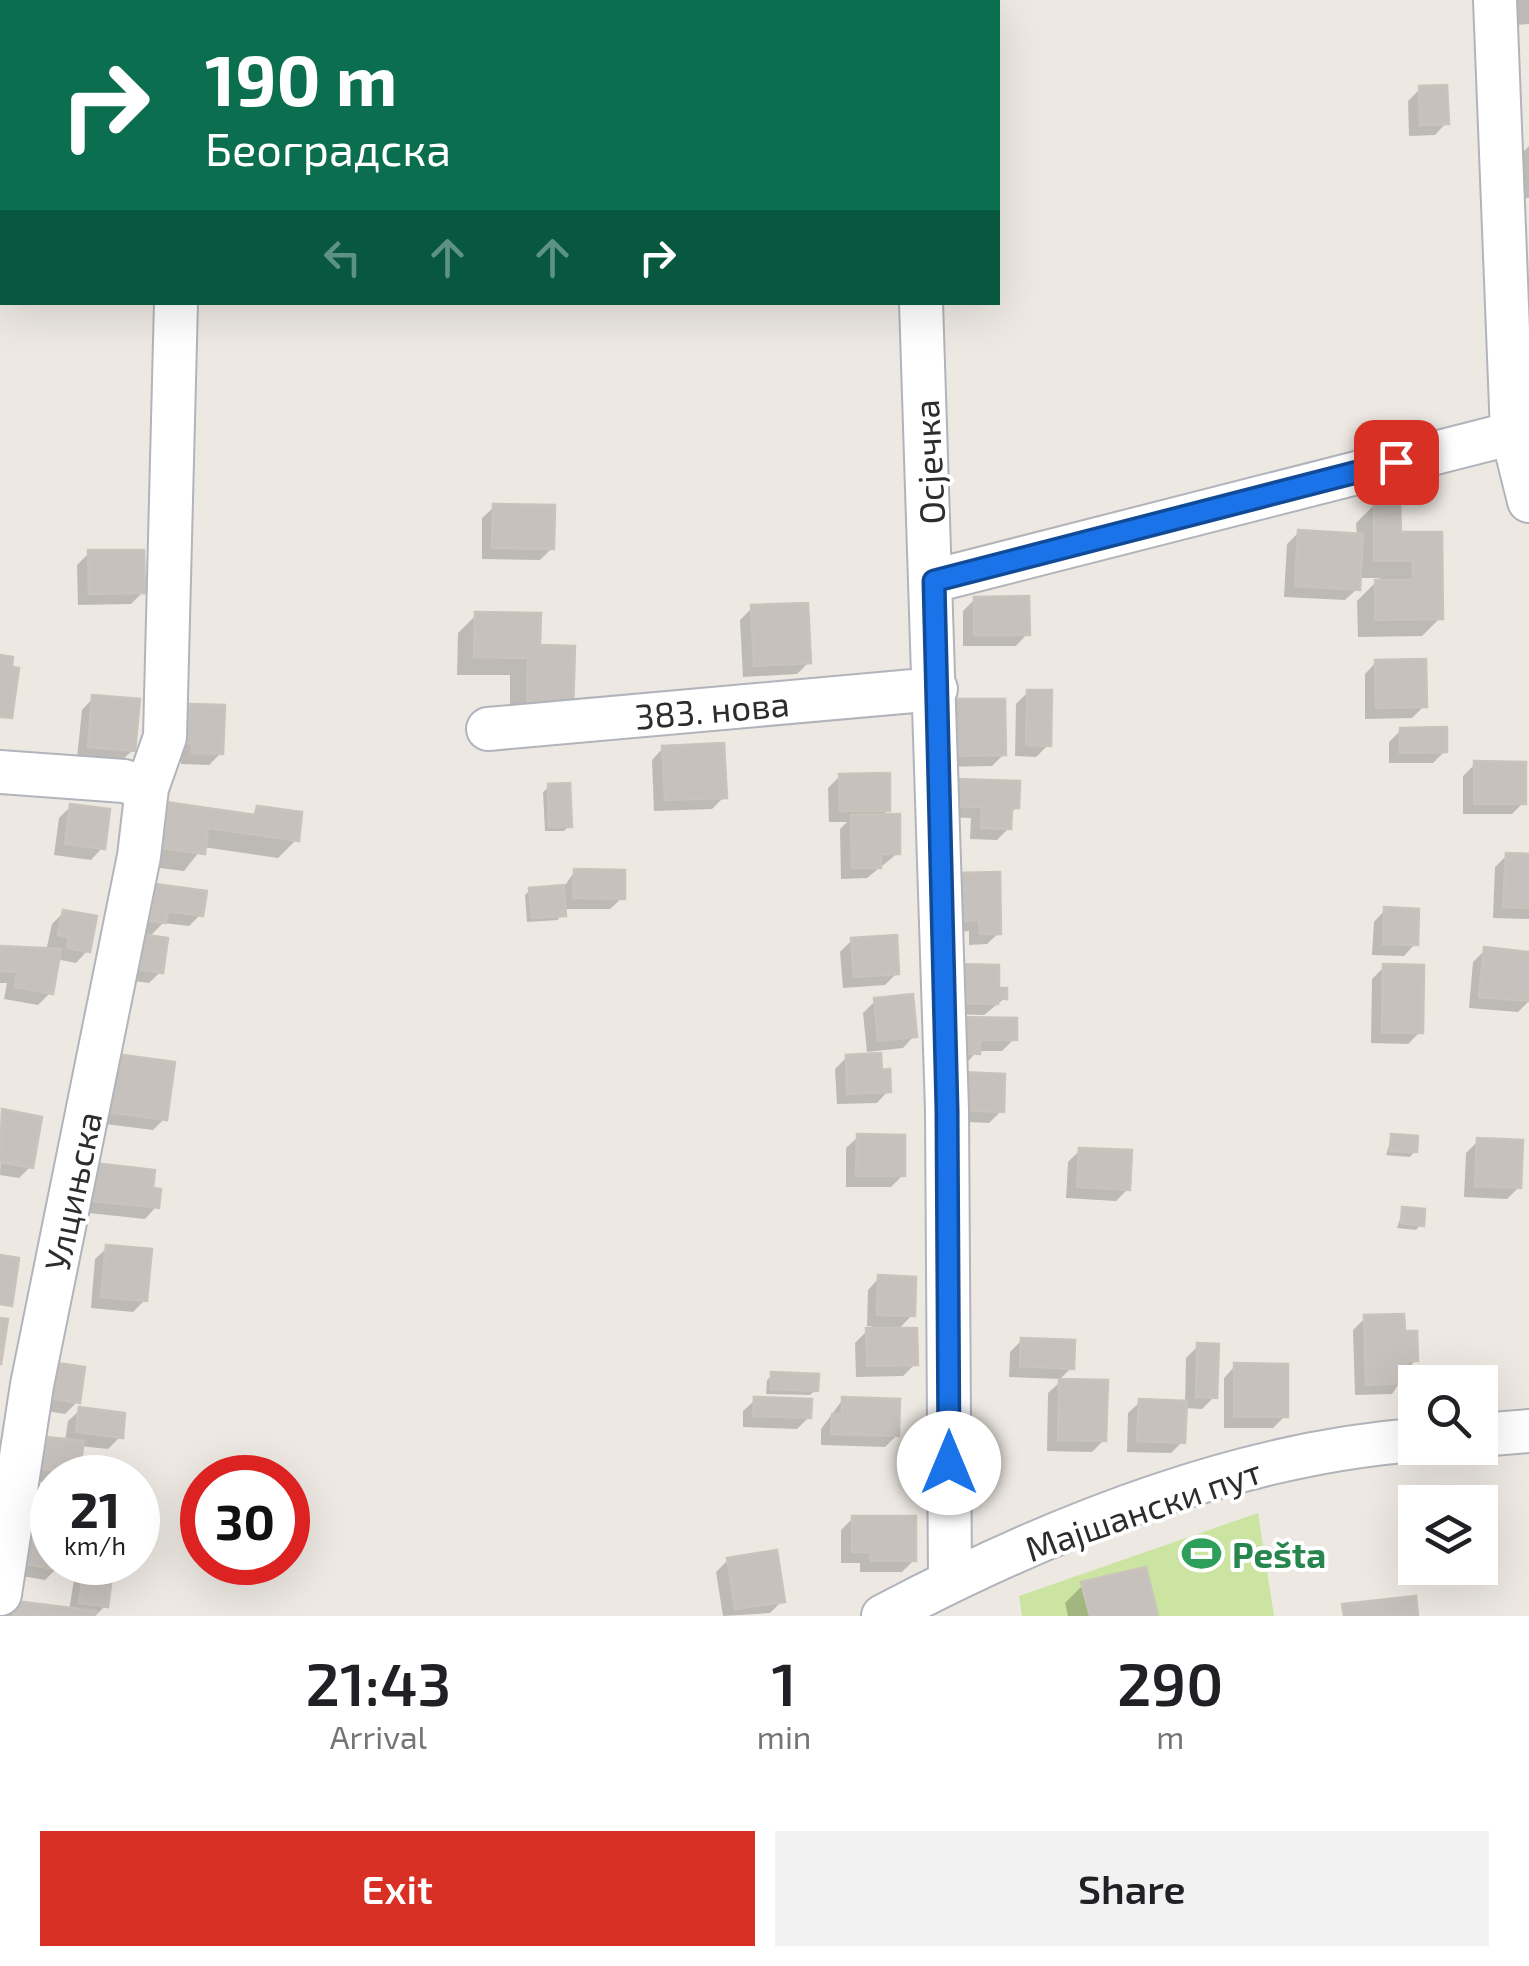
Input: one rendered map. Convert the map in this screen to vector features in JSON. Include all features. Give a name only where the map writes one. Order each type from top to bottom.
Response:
[{"type":"street","points":[[1495,0],[1520,431],[1529,501]]},
{"type":"street","name":"Улцињска","points":[[0,1594],[32,1385],[139,856],[147,788],[165,736],[176,305]]},
{"type":"street","name":"Осјечка","points":[[921,305],[934,581],[947,1110],[950,1581]]},
{"type":"street","points":[[934,581],[1520,431]]},
{"type":"street","name":"383. нова","points":[[488,729],[936,689]]},
{"type":"street","points":[[0,772],[124,781],[147,788]]},
{"type":"street","points":[[1498,1434],[1529,1431]]},
{"type":"street","name":"Мајшански пут","points":[[883,1616],[950,1581],[1082,1523],[1203,1484],[1343,1446],[1398,1441]]},
{"type":"green space","name":"Pešta","points":[[1258,1513],[1274,1616],[1022,1616],[1019,1596]]},
{"type":"building","points":[[1447,85],[1449,124],[1420,125],[1419,86]]},
{"type":"building","points":[[1374,502],[1400,502],[1401,532],[1442,532],[1443,619],[1375,620],[1375,580],[1413,580],[1413,561],[1374,561]]},
{"type":"building","points":[[493,504],[555,505],[554,549],[492,548]]},
{"type":"building","points":[[1298,530],[1363,534],[1360,590],[1295,586]]},
{"type":"building","points":[[88,550],[144,550],[145,593],[89,594]]},
{"type":"building","points":[[1029,596],[1030,635],[974,635],[974,597]]},
{"type":"building","points":[[808,603],[811,663],[754,666],[751,605]]},
{"type":"building","points":[[475,612],[541,613],[540,645],[575,646],[573,713],[527,712],[528,658],[474,657]]},
{"type":"building","points":[[0,655],[13,657],[12,667],[19,668],[12,718],[0,717]]},
{"type":"building","points":[[1426,659],[1427,707],[1376,708],[1375,660]]},
{"type":"building","points":[[1027,690],[1052,690],[1051,746],[1026,745]]},
{"type":"building","points":[[92,695],[140,699],[135,751],[88,747]]},
{"type":"building","points":[[953,699],[1005,699],[1006,755],[954,756]]},
{"type":"building","points":[[187,704],[225,705],[223,754],[192,753],[192,743],[185,743]]},
{"type":"building","points":[[1447,727],[1447,752],[1400,753],[1400,728]]},
{"type":"building","points":[[724,743],[727,798],[665,800],[662,746]]},
{"type":"building","points":[[1474,761],[1526,762],[1526,804],[1474,804]]},
{"type":"building","points":[[890,773],[890,811],[840,811],[839,774]]},
{"type":"building","points":[[956,779],[1020,781],[1019,808],[1012,808],[1011,829],[981,828],[982,807],[955,807]]},
{"type":"building","points":[[570,783],[572,827],[549,827],[548,784]]},
{"type":"building","points":[[159,801],[255,815],[257,806],[302,812],[299,841],[208,828],[205,854],[152,847]]},
{"type":"building","points":[[70,804],[110,809],[105,849],[65,844]]},
{"type":"building","points":[[900,814],[900,854],[881,854],[881,868],[852,868],[851,815]]},
{"type":"building","points":[[1506,853],[1529,854],[1529,908],[1503,907]]},
{"type":"building","points":[[574,869],[625,870],[625,899],[573,898]]},
{"type":"building","points":[[1000,872],[1001,934],[980,934],[979,920],[958,921],[957,873]]},
{"type":"building","points":[[141,882],[207,891],[203,916],[168,911],[166,923],[150,921],[151,909],[138,907]]},
{"type":"building","points":[[564,885],[566,916],[532,918],[529,888]]},
{"type":"building","points":[[1384,907],[1419,909],[1418,945],[1383,944]]},
{"type":"building","points":[[63,910],[97,916],[90,952],[67,948],[69,937],[58,935]]},
{"type":"building","points":[[127,932],[168,938],[163,973],[122,967]]},
{"type":"building","points":[[897,935],[899,974],[854,977],[851,938]]},
{"type":"building","points":[[0,946],[61,949],[53,994],[15,987],[17,972],[0,971]]},
{"type":"building","points":[[1484,947],[1529,952],[1529,1001],[1479,997]]},
{"type":"building","points":[[954,964],[999,965],[999,988],[1007,988],[1007,999],[998,998],[998,1004],[953,1003]]},
{"type":"building","points":[[1383,964],[1424,965],[1423,1033],[1382,1033]]},
{"type":"building","points":[[913,994],[917,1037],[878,1041],[874,998]]},
{"type":"building","points":[[957,1017],[1017,1018],[1017,1040],[980,1040],[980,1054],[956,1053]]},
{"type":"building","points":[[108,1053],[175,1062],[167,1120],[100,1111]]},
{"type":"building","points":[[881,1053],[882,1070],[890,1069],[891,1092],[847,1094],[846,1055]]},
{"type":"building","points":[[960,1072],[1005,1074],[1004,1112],[958,1110]]},
{"type":"building","points":[[2,1109],[42,1117],[33,1168],[0,1162]]},
{"type":"building","points":[[857,1134],[905,1135],[905,1176],[856,1176]]},
{"type":"building","points":[[1391,1134],[1418,1136],[1417,1152],[1390,1151]]},
{"type":"building","points":[[1477,1138],[1523,1140],[1521,1188],[1475,1186]]},
{"type":"building","points":[[1079,1148],[1132,1150],[1130,1190],[1077,1187]]},
{"type":"building","points":[[85,1162],[155,1170],[153,1188],[161,1189],[159,1208],[81,1200]]},
{"type":"building","points":[[1402,1207],[1425,1209],[1424,1226],[1401,1223]]},
{"type":"building","points":[[106,1245],[152,1249],[147,1301],[101,1297]]},
{"type":"building","points":[[0,1255],[19,1258],[12,1306],[0,1304]]},
{"type":"building","points":[[878,1275],[916,1277],[915,1316],[877,1315]]},
{"type":"building","points":[[1404,1314],[1405,1331],[1417,1331],[1418,1361],[1398,1365],[1398,1383],[1366,1385],[1364,1315]]},
{"type":"building","points":[[0,1318],[8,1319],[1,1364],[0,1364]]},
{"type":"building","points":[[866,1328],[917,1328],[918,1365],[867,1366]]},
{"type":"building","points":[[1021,1338],[1075,1340],[1074,1369],[1020,1366]]},
{"type":"building","points":[[1197,1343],[1219,1344],[1217,1398],[1196,1397]]},
{"type":"building","points":[[43,1361],[85,1367],[80,1403],[37,1396]]},
{"type":"building","points":[[1234,1363],[1288,1364],[1288,1417],[1234,1417]]},
{"type":"building","points":[[771,1372],[819,1374],[818,1391],[771,1389]]},
{"type":"building","points":[[1059,1379],[1108,1380],[1106,1441],[1058,1440]]},
{"type":"building","points":[[754,1397],[812,1399],[811,1418],[753,1416]]},
{"type":"building","points":[[842,1397],[900,1399],[899,1436],[831,1434],[832,1414],[842,1414]]},
{"type":"building","points":[[1139,1399],[1187,1401],[1185,1443],[1137,1441]]},
{"type":"building","points":[[79,1407],[125,1413],[123,1438],[76,1432]]},
{"type":"building","points":[[38,1436],[84,1441],[82,1455],[36,1455]]},
{"type":"building","points":[[28,1514],[30,1514],[30,1565],[20,1563]]},
{"type":"building","points":[[852,1516],[916,1516],[916,1561],[871,1561],[870,1552],[852,1552]]},
{"type":"building","points":[[777,1550],[785,1602],[735,1609],[727,1558]]},
{"type":"building","points":[[1146,1567],[1158,1616],[1090,1616],[1081,1582]]},
{"type":"building","points":[[82,1585],[111,1585],[108,1607],[79,1603]]},
{"type":"building","points":[[1416,1596],[1418,1616],[1344,1616],[1342,1604]]},
{"type":"building","points":[[15,1601],[96,1611],[95,1616],[13,1616]]},
{"type":"place","name":"Pešta","points":[[1202,1554]]},
{"type":"route","points":[[949,1463],[947,1110],[934,581],[1396,462]]}]
